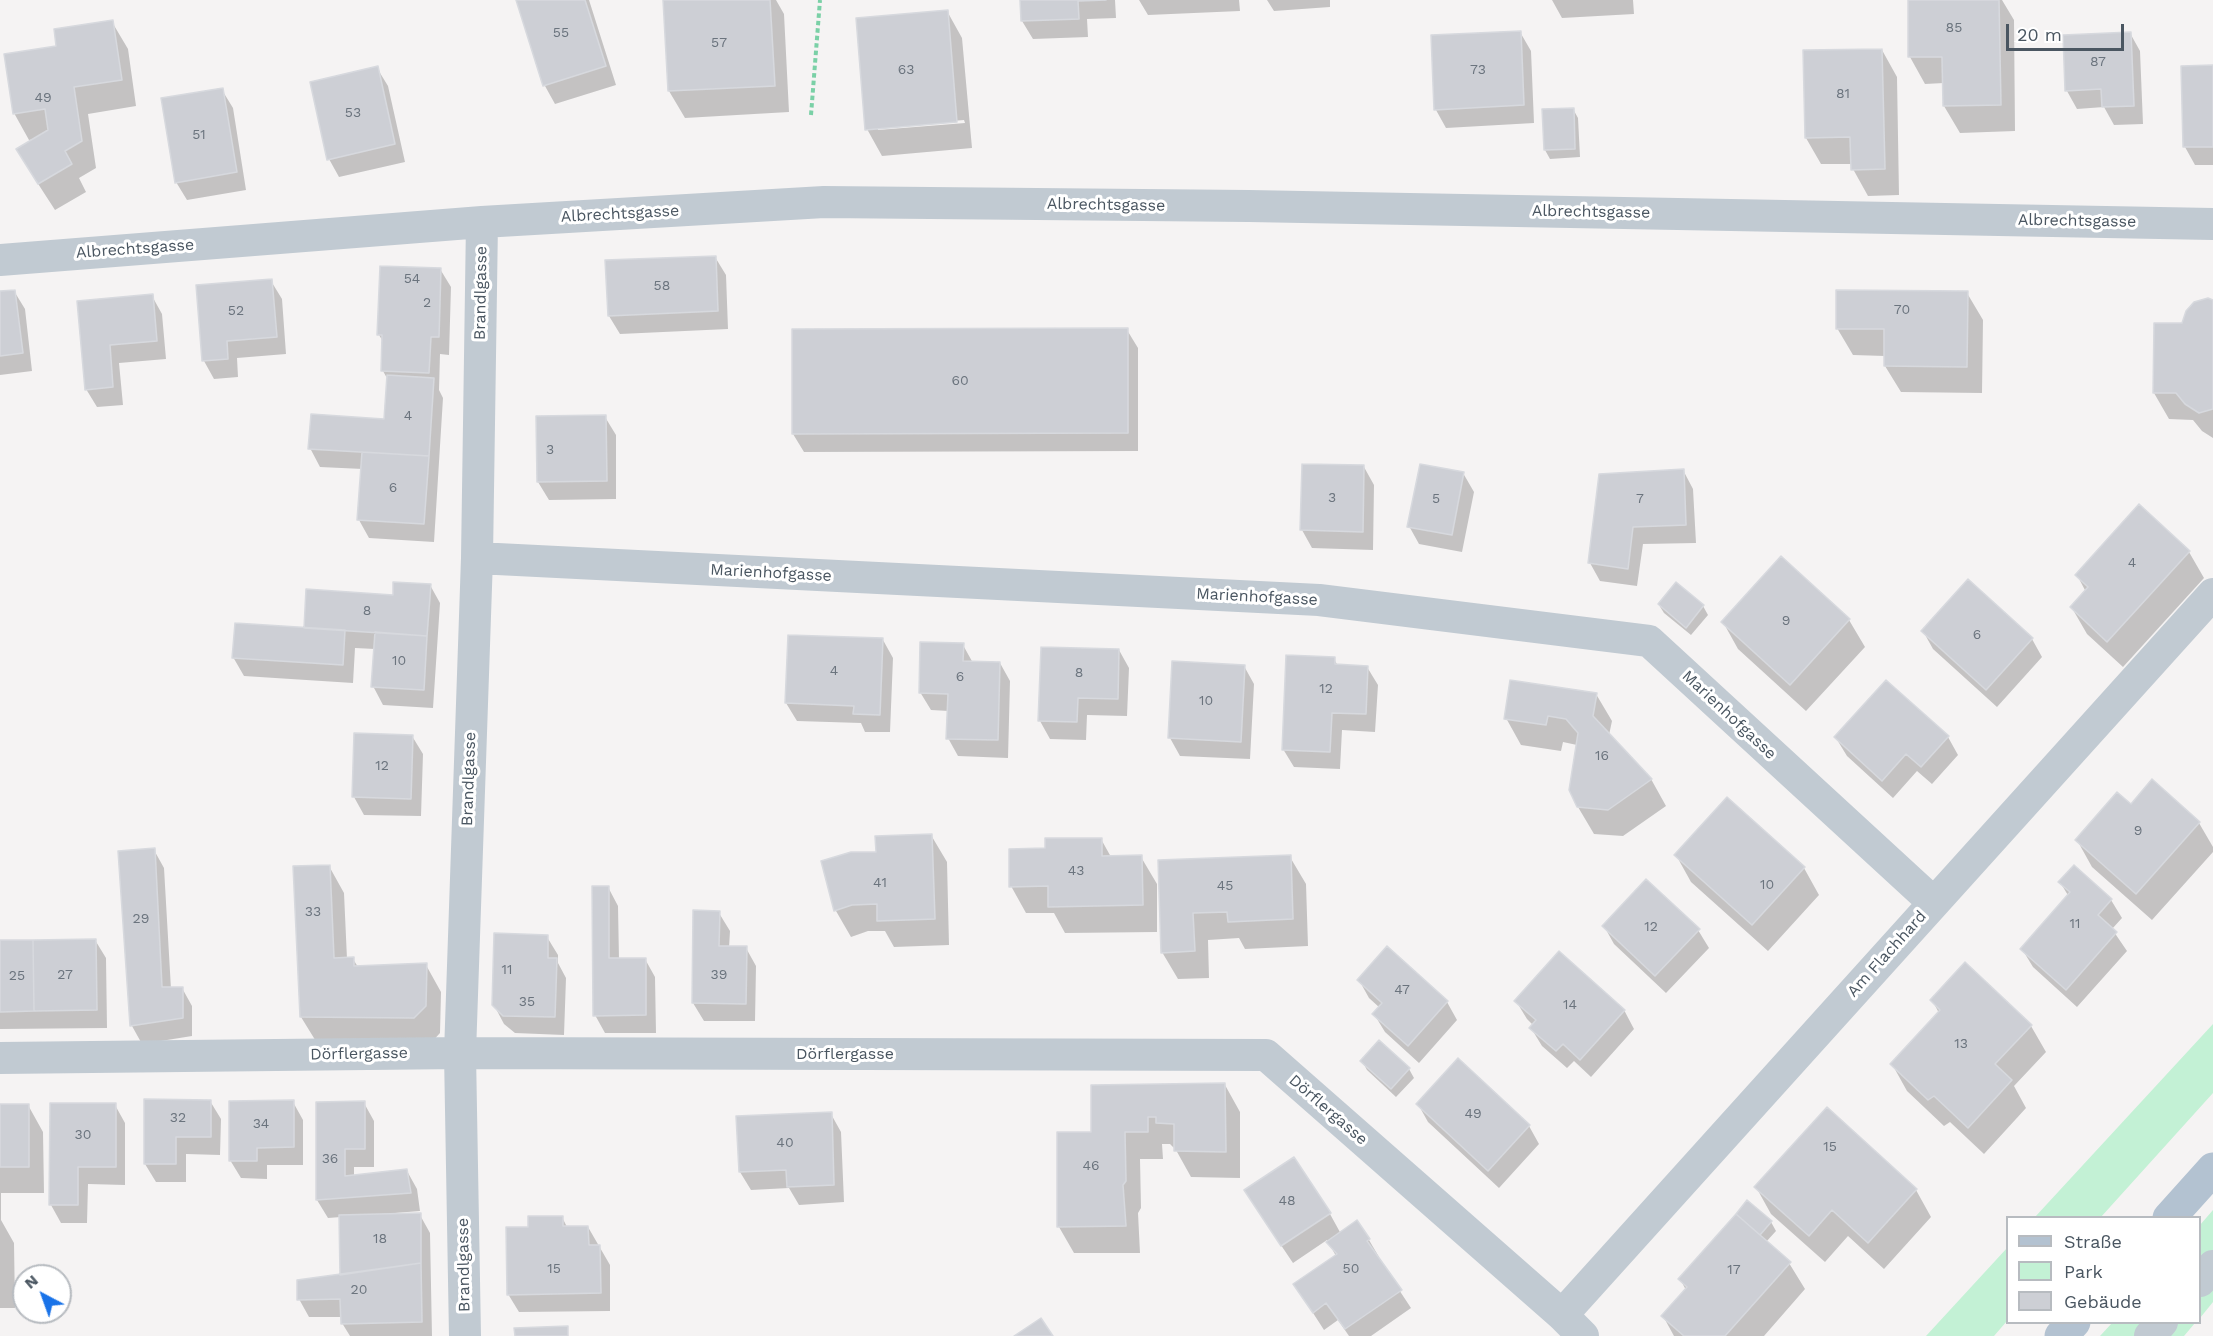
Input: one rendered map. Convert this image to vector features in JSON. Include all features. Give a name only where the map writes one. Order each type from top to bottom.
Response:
[{"type":"main road","points":[[2171,1216],[2213,1169]]},
{"type":"main road","points":[[2061,1336],[2073,1324]]},
{"type":"street","name":"Albrechtsgasse","points":[[0,260],[482,222],[824,202],[1261,206],[2213,224]]},
{"type":"street","name":"Brandlgasse","points":[[465,1336],[460,1053],[477,558],[482,222]]},
{"type":"street","name":"Marienhofgasse","points":[[477,558],[1319,600],[1649,642],[1934,903]]},
{"type":"street","name":"Am Flachhard","points":[[1573,1326],[1934,903],[2213,594]]},
{"type":"street","name":"Dörflergasse","points":[[0,1058],[460,1053],[1266,1055],[1573,1326]]},
{"type":"street","points":[[2201,1279],[2213,1266]]},
{"type":"street","points":[[2150,1336],[2161,1324]]},
{"type":"path","points":[[811,115],[820,0]]},
{"type":"green space","points":[[2213,1024],[2213,1093],[2102,1216],[2036,1216]]},
{"type":"green space","points":[[2213,1210],[2213,1302],[2201,1317],[2201,1224]]},
{"type":"green space","points":[[2006,1249],[2006,1322],[1994,1336],[1926,1336]]},
{"type":"green space","points":[[2111,1324],[2194,1324],[2184,1336],[2100,1336]]},
{"type":"building","points":[[516,0],[585,0],[606,66],[543,86]]},
{"type":"building","points":[[663,0],[770,0],[775,86],[668,91]]},
{"type":"building","points":[[1020,0],[1106,0],[1078,1],[1079,19],[1021,21]]},
{"type":"building","points":[[1908,0],[1999,0],[2001,105],[1943,106],[1942,57],[1908,57]]},
{"type":"building","points":[[948,10],[957,122],[865,130],[856,18]]},
{"type":"building","points":[[113,20],[122,80],[74,87],[82,141],[65,151],[72,164],[38,184],[16,149],[48,130],[45,109],[13,114],[4,54],[56,46],[54,29]]},
{"type":"building","points":[[1521,31],[1524,105],[1434,110],[1431,35]]},
{"type":"building","points":[[2131,32],[2134,106],[2102,107],[2101,89],[2065,91],[2063,35]]},
{"type":"building","points":[[1882,49],[1885,169],[1851,170],[1850,137],[1805,138],[1803,50]]},
{"type":"building","points":[[2213,65],[2213,147],[2183,147],[2181,66]]},
{"type":"building","points":[[378,66],[395,144],[327,160],[310,82]]},
{"type":"building","points":[[223,88],[237,172],[175,183],[161,98]]},
{"type":"building","points":[[1574,108],[1575,149],[1544,150],[1542,109]]},
{"type":"building","points":[[716,256],[718,311],[608,316],[605,260]]},
{"type":"building","points":[[380,266],[441,268],[439,337],[431,337],[429,373],[381,371],[382,335],[377,335]]},
{"type":"building","points":[[272,279],[277,337],[227,341],[228,359],[202,361],[196,285]]},
{"type":"building","points":[[15,290],[23,353],[0,356],[0,291]]},
{"type":"building","points":[[1836,290],[1968,291],[1967,367],[1884,366],[1884,329],[1836,329]]},
{"type":"building","points":[[153,294],[157,341],[110,345],[113,387],[85,390],[77,301]]},
{"type":"building","points":[[2208,298],[2213,300],[2213,409],[2199,413],[2185,404],[2176,393],[2153,393],[2154,323],[2182,323],[2186,311],[2194,302]]},
{"type":"building","points":[[1128,328],[1128,433],[792,434],[792,329]]},
{"type":"building","points":[[387,375],[434,378],[429,456],[308,449],[311,414],[384,419]]},
{"type":"building","points":[[606,415],[607,481],[537,482],[536,416]]},
{"type":"building","points":[[362,452],[429,456],[424,524],[357,520]]},
{"type":"building","points":[[1302,464],[1364,465],[1363,532],[1300,530]]},
{"type":"building","points":[[1420,464],[1464,472],[1452,535],[1407,527]]},
{"type":"building","points":[[1684,469],[1686,525],[1633,527],[1628,569],[1588,563],[1599,474]]},
{"type":"building","points":[[2139,504],[2190,551],[2107,642],[2070,607],[2088,587],[2075,575]]},
{"type":"building","points":[[1781,556],[1850,619],[1790,685],[1721,622]]},
{"type":"building","points":[[1968,579],[2033,638],[1986,690],[1921,631]]},
{"type":"building","points":[[393,582],[431,584],[427,636],[304,628],[306,589],[393,595]]},
{"type":"building","points":[[1676,582],[1704,605],[1686,628],[1658,604]]},
{"type":"building","points":[[235,623],[345,630],[343,665],[232,658]]},
{"type":"building","points":[[375,632],[427,636],[424,690],[371,687]]},
{"type":"building","points":[[788,635],[883,638],[880,715],[853,714],[854,706],[785,703]]},
{"type":"building","points":[[920,642],[964,643],[963,661],[1000,662],[998,740],[946,739],[948,694],[919,693]]},
{"type":"building","points":[[1041,647],[1119,649],[1118,699],[1078,698],[1077,722],[1038,721]]},
{"type":"building","points":[[1286,655],[1335,657],[1335,664],[1368,666],[1366,714],[1332,713],[1330,752],[1282,750]]},
{"type":"building","points":[[1172,661],[1245,665],[1241,742],[1168,738]]},
{"type":"building","points":[[1510,680],[1597,693],[1593,716],[1652,779],[1608,810],[1577,807],[1569,790],[1578,733],[1566,719],[1548,716],[1546,725],[1504,719]]},
{"type":"building","points":[[1886,680],[1949,736],[1921,767],[1906,754],[1882,781],[1834,737]]},
{"type":"building","points":[[354,733],[413,735],[411,799],[352,797]]},
{"type":"building","points":[[2152,779],[2200,822],[2136,894],[2075,840],[2117,792],[2131,804]]},
{"type":"building","points":[[1727,797],[1805,867],[1752,925],[1674,855]]},
{"type":"building","points":[[932,834],[935,919],[877,921],[877,904],[852,905],[834,911],[821,861],[851,852],[876,852],[875,836]]},
{"type":"building","points":[[1045,838],[1102,838],[1102,856],[1142,855],[1143,905],[1048,907],[1048,886],[1009,887],[1009,849],[1045,848]]},
{"type":"building","points":[[155,848],[162,987],[183,987],[183,1018],[130,1026],[118,851]]},
{"type":"building","points":[[1291,855],[1293,919],[1228,922],[1227,912],[1193,913],[1195,951],[1161,953],[1158,860]]},
{"type":"building","points":[[330,865],[334,958],[354,957],[354,966],[427,963],[426,1006],[414,1018],[300,1017],[293,866]]},
{"type":"building","points":[[2074,865],[2112,899],[2098,915],[2117,932],[2066,990],[2020,949],[2070,892],[2058,882]]},
{"type":"building","points":[[1646,879],[1700,929],[1655,976],[1602,926]]},
{"type":"building","points":[[592,886],[609,886],[609,958],[646,958],[646,1015],[593,1016]]},
{"type":"building","points":[[693,910],[720,911],[719,946],[747,946],[746,1004],[692,1003]]},
{"type":"building","points":[[494,933],[548,935],[548,958],[557,958],[555,1017],[503,1016],[492,1005]]},
{"type":"building","points":[[96,939],[97,1010],[34,1011],[33,940]]},
{"type":"building","points":[[0,940],[33,940],[34,1011],[0,1012]]},
{"type":"building","points":[[1387,946],[1448,1001],[1408,1046],[1372,1014],[1382,1003],[1357,980]]},
{"type":"building","points":[[1559,951],[1625,1010],[1580,1060],[1563,1044],[1556,1051],[1529,1028],[1536,1020],[1514,1001]]},
{"type":"building","points":[[1965,962],[2032,1025],[1995,1064],[2012,1080],[1968,1128],[1934,1096],[1928,1100],[1890,1064],[1940,1010],[1930,1000]]},
{"type":"building","points":[[1379,1040],[1410,1068],[1391,1089],[1360,1061]]},
{"type":"building","points":[[1458,1058],[1530,1125],[1488,1171],[1416,1104]]},
{"type":"building","points":[[1225,1083],[1226,1152],[1174,1151],[1174,1124],[1156,1123],[1156,1117],[1148,1117],[1148,1132],[1125,1132],[1126,1181],[1123,1185],[1126,1226],[1057,1227],[1057,1132],[1091,1132],[1091,1085]]},
{"type":"building","points":[[144,1099],[211,1100],[211,1137],[176,1137],[176,1164],[144,1164]]},
{"type":"building","points":[[294,1100],[294,1147],[257,1148],[257,1161],[229,1161],[229,1101]]},
{"type":"building","points":[[365,1101],[365,1149],[345,1149],[345,1176],[407,1169],[411,1193],[316,1200],[316,1102]]},
{"type":"building","points":[[50,1103],[116,1103],[116,1167],[78,1167],[78,1205],[49,1205]]},
{"type":"building","points":[[0,1104],[29,1104],[29,1167],[0,1167]]},
{"type":"building","points":[[1827,1107],[1917,1189],[1868,1243],[1832,1210],[1809,1236],[1754,1187]]},
{"type":"building","points":[[832,1112],[834,1185],[787,1187],[786,1170],[739,1172],[736,1116]]},
{"type":"building","points":[[1294,1157],[1331,1213],[1281,1246],[1244,1190]]},
{"type":"building","points":[[1747,1200],[1772,1221],[1760,1235],[1736,1214]]},
{"type":"building","points":[[421,1213],[421,1263],[340,1275],[339,1215]]},
{"type":"building","points":[[1736,1214],[1791,1262],[1725,1336],[1684,1336],[1661,1316],[1687,1287],[1678,1279]]},
{"type":"building","points":[[528,1216],[563,1216],[563,1226],[588,1226],[589,1245],[600,1245],[601,1293],[507,1295],[506,1227],[528,1227]]},
{"type":"building","points":[[1357,1220],[1370,1239],[1367,1241],[1402,1290],[1345,1329],[1326,1303],[1313,1313],[1293,1284],[1337,1254],[1326,1242]]},
{"type":"building","points":[[421,1263],[422,1322],[341,1324],[340,1299],[297,1300],[297,1280]]},
{"type":"building","points":[[1041,1318],[1053,1336],[1014,1336]]},
{"type":"building","points":[[568,1326],[568,1336],[515,1336],[514,1328]]}]
